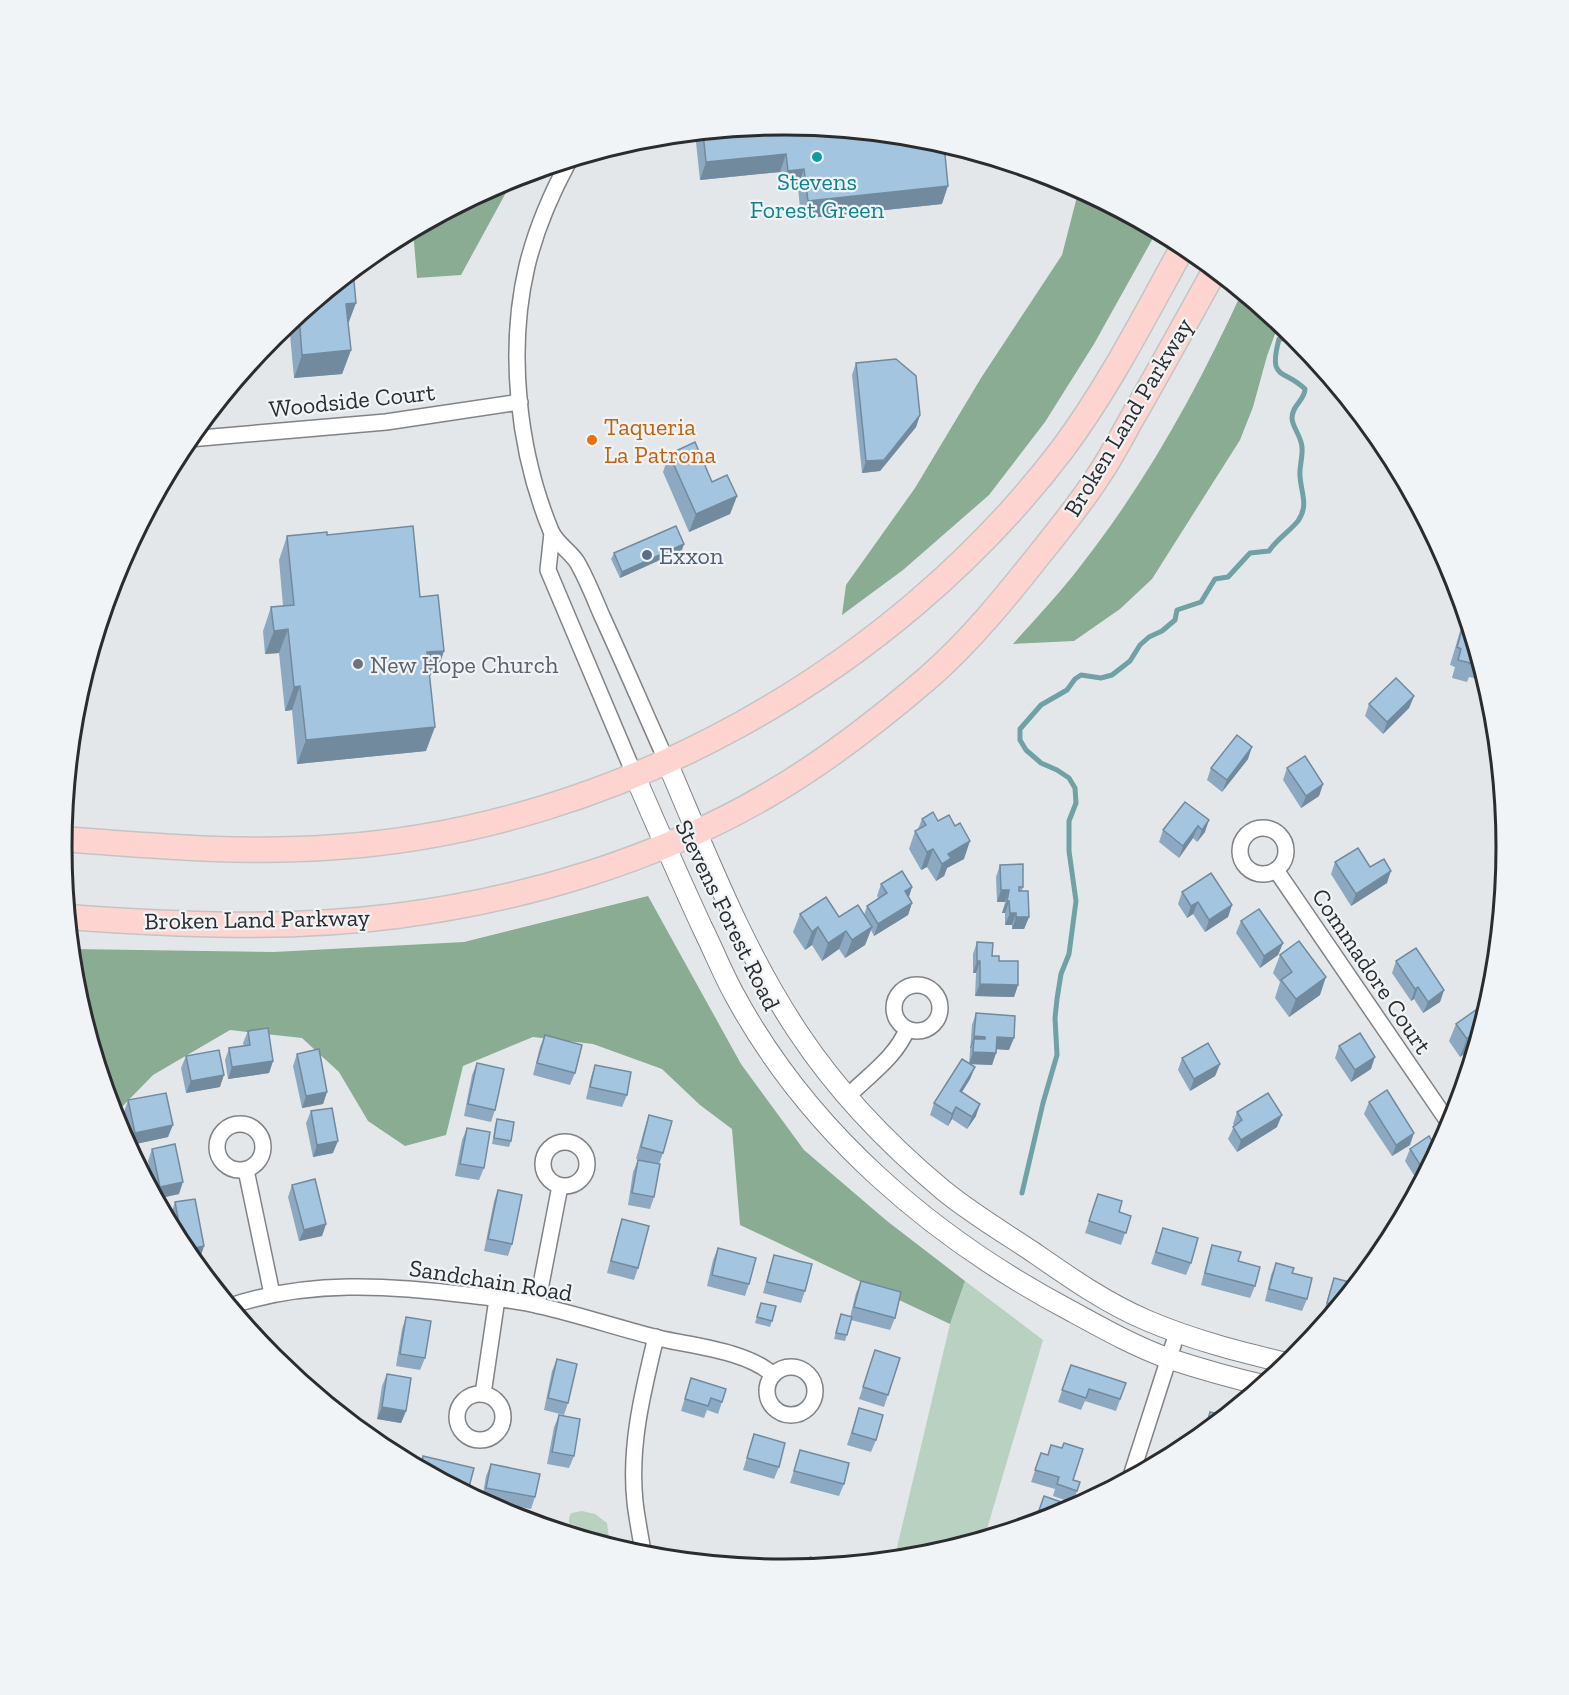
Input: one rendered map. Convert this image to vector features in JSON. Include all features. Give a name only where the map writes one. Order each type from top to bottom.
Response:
[{"type":"main road","name":"Broken Land Parkway","points":[[72,840],[190,849],[293,849],[350,846],[444,832],[500,820],[558,804],[667,762],[796,692],[849,657],[937,586],[981,544],[1063,448],[1126,349],[1179,254]]},
{"type":"main road","name":"Broken Land Parkway","points":[[76,918],[195,925],[294,924],[396,916],[452,908],[574,878],[664,846],[697,832],[768,795],[821,761],[877,720],[931,675],[1014,588],[1099,475],[1211,277]]},
{"type":"street","name":"Stevens Forest Road","points":[[565,170],[543,216],[527,267],[519,329],[520,402],[532,472],[552,533],[576,561],[736,921],[765,978],[798,1033],[848,1096],[880,1132],[944,1190],[1067,1276],[1143,1319],[1177,1333],[1278,1361]]},
{"type":"street","name":"Woodside Court","points":[[202,438],[386,422],[520,402]]},
{"type":"street","name":"Stevens Forest Road","points":[[552,533],[548,570],[664,846],[734,994],[769,1050],[799,1090],[855,1155],[920,1214],[975,1255],[1086,1319],[1169,1358],[1254,1383]]},
{"type":"street","name":"Commadore Court","points":[[1276,870],[1444,1116]]},
{"type":"street","points":[[848,1096],[902,1042],[907,1029]]},
{"type":"street","points":[[246,1170],[272,1294]]},
{"type":"street","points":[[537,1305],[560,1186]]},
{"type":"street","name":"Sandchain Road","points":[[238,1304],[272,1294],[328,1288],[377,1287],[421,1289],[497,1299],[537,1305],[656,1337],[748,1358],[764,1366],[773,1375]]},
{"type":"street","points":[[483,1394],[497,1299]]},
{"type":"street","points":[[1133,1469],[1177,1333]]},
{"type":"street","points":[[642,1545],[635,1501],[634,1465],[641,1400],[656,1337]]},
{"type":"green space","points":[[507,191],[461,275],[417,278],[414,239],[469,208]]},
{"type":"green space","points":[[1077,198],[1153,238],[1094,344],[1045,422],[989,495],[903,570],[842,615],[846,585],[915,488],[981,378],[1062,255]]},
{"type":"green space","points":[[1239,299],[1276,332],[1253,407],[1240,440],[1152,579],[1120,609],[1074,641],[1013,644],[1057,595],[1106,532],[1150,467],[1208,363]]},
{"type":"green space","points":[[648,896],[741,1064],[804,1150],[887,1221],[965,1281],[950,1324],[740,1225],[732,1129],[700,1105],[662,1069],[593,1044],[533,1037],[463,1066],[446,1135],[405,1146],[368,1121],[339,1072],[302,1038],[230,1030],[153,1075],[121,1107],[96,1032],[80,949],[274,952],[464,942]]},
{"type":"green space","points":[[965,1281],[1043,1340],[987,1531],[896,1551],[950,1324]]},
{"type":"green space","points":[[582,1511],[595,1514],[607,1523],[609,1538],[570,1527],[571,1513]]},
{"type":"building","points":[[784,135],[877,141],[945,154],[948,186],[808,201],[804,169],[788,171],[786,154],[706,162],[704,140]]},
{"type":"building","points":[[354,280],[356,303],[346,304],[351,350],[302,355],[300,326]]},
{"type":"building","points":[[896,359],[916,376],[920,415],[884,460],[866,461],[856,363]]},
{"type":"building","points":[[695,442],[712,482],[727,475],[737,496],[696,514],[669,454]]},
{"type":"building","name":"New Hope Church","points":[[413,526],[420,597],[438,595],[444,651],[427,652],[435,727],[306,740],[300,686],[294,687],[288,629],[274,631],[271,607],[294,605],[287,536],[327,532],[327,535]]},
{"type":"building","name":"Exxon","points":[[676,526],[684,544],[622,572],[614,553]]},
{"type":"building","points":[[1462,628],[1473,664],[1458,660],[1461,649],[1457,647]]},
{"type":"building","points":[[1396,678],[1414,696],[1387,722],[1369,704]]},
{"type":"building","points":[[1237,735],[1252,747],[1227,780],[1211,768]]},
{"type":"building","points":[[1305,756],[1323,784],[1306,796],[1287,768]]},
{"type":"building","points":[[1185,802],[1209,820],[1202,830],[1198,826],[1183,846],[1163,830]]},
{"type":"building","points":[[933,812],[938,821],[949,815],[955,826],[960,823],[970,841],[948,854],[951,858],[942,864],[933,849],[927,852],[915,831],[926,825],[922,819]]},
{"type":"building","points":[[1358,848],[1370,867],[1384,859],[1391,871],[1356,894],[1335,862]]},
{"type":"building","points":[[1023,864],[1023,887],[1019,887],[1019,891],[1028,891],[1029,917],[1016,917],[1016,913],[1010,913],[1009,901],[1007,901],[1009,890],[1001,890],[1000,865]]},
{"type":"building","points":[[902,871],[912,887],[905,891],[912,903],[878,924],[867,906],[887,893],[881,884]]},
{"type":"building","points":[[1211,873],[1232,905],[1209,920],[1198,902],[1191,906],[1182,892]]},
{"type":"building","points":[[826,897],[839,917],[858,905],[872,927],[852,940],[846,931],[828,943],[818,927],[812,932],[800,914]]},
{"type":"building","points":[[1259,909],[1283,943],[1264,956],[1241,921]]},
{"type":"building","points":[[1299,941],[1326,977],[1296,999],[1281,980],[1292,972],[1280,955]]},
{"type":"building","points":[[977,942],[993,943],[992,956],[999,956],[999,961],[1018,961],[1018,985],[980,984]]},
{"type":"building","points":[[1416,948],[1444,990],[1428,1002],[1418,987],[1415,989],[1396,961]]},
{"type":"building","points":[[1478,1008],[1471,1038],[1470,1036],[1467,1039],[1456,1024]]},
{"type":"building","points":[[976,1013],[1015,1016],[1014,1038],[997,1037],[996,1053],[973,1052],[974,1039],[985,1039],[985,1037],[974,1036]]},
{"type":"building","points":[[268,1028],[273,1061],[232,1067],[229,1048],[250,1045],[248,1031]]},
{"type":"building","points":[[1360,1033],[1375,1057],[1355,1070],[1339,1046]]},
{"type":"building","points":[[545,1035],[582,1045],[575,1073],[537,1063]]},
{"type":"building","points":[[1208,1043],[1220,1064],[1194,1079],[1182,1058]]},
{"type":"building","points":[[319,1049],[327,1092],[306,1096],[297,1054]]},
{"type":"building","points":[[219,1050],[224,1075],[191,1081],[186,1056]]},
{"type":"building","points":[[962,1059],[975,1067],[960,1091],[980,1104],[972,1117],[956,1107],[952,1114],[934,1103]]},
{"type":"building","points":[[477,1063],[504,1069],[495,1110],[468,1104]]},
{"type":"building","points":[[595,1065],[631,1072],[627,1095],[590,1087]]},
{"type":"building","points":[[1387,1090],[1414,1133],[1396,1145],[1369,1102]]},
{"type":"building","points":[[166,1093],[173,1125],[135,1133],[128,1100]]},
{"type":"building","points":[[1268,1093],[1282,1115],[1241,1140],[1233,1127],[1242,1120],[1237,1112]]},
{"type":"building","points":[[332,1108],[338,1141],[317,1145],[311,1111]]},
{"type":"building","points":[[649,1115],[672,1121],[663,1153],[641,1147]]},
{"type":"building","points":[[497,1119],[514,1122],[511,1141],[494,1138]]},
{"type":"building","points":[[467,1128],[490,1132],[484,1168],[460,1164]]},
{"type":"building","points":[[1429,1136],[1433,1143],[1422,1167],[1410,1149]]},
{"type":"building","points":[[175,1144],[183,1182],[160,1187],[152,1149]]},
{"type":"building","points":[[638,1160],[660,1164],[654,1197],[632,1193]]},
{"type":"building","points":[[315,1179],[326,1224],[304,1230],[292,1185]]},
{"type":"building","points":[[498,1190],[522,1195],[512,1244],[488,1239]]},
{"type":"building","points":[[1098,1194],[1122,1201],[1119,1212],[1131,1216],[1126,1233],[1089,1221]]},
{"type":"building","points":[[195,1199],[204,1246],[195,1248],[192,1243],[179,1222],[175,1202]]},
{"type":"building","points":[[622,1219],[649,1226],[638,1268],[611,1261]]},
{"type":"building","points":[[1163,1228],[1198,1238],[1191,1263],[1156,1252]]},
{"type":"building","points":[[1212,1245],[1241,1252],[1238,1261],[1260,1267],[1255,1286],[1205,1273]]},
{"type":"building","points":[[718,1248],[756,1258],[749,1284],[712,1275]]},
{"type":"building","points":[[774,1255],[812,1264],[805,1291],[767,1282]]},
{"type":"building","points":[[1276,1263],[1294,1268],[1292,1273],[1312,1278],[1307,1299],[1269,1289]]},
{"type":"building","points":[[1334,1278],[1349,1282],[1331,1304],[1327,1303]]},
{"type":"building","points":[[861,1281],[901,1292],[895,1318],[854,1307]]},
{"type":"building","points":[[761,1303],[776,1306],[772,1321],[757,1317]]},
{"type":"building","points":[[841,1314],[852,1317],[847,1335],[836,1333]]},
{"type":"building","points":[[406,1317],[431,1321],[425,1358],[400,1354]]},
{"type":"building","points":[[875,1350],[900,1358],[888,1395],[863,1387]]},
{"type":"building","points":[[557,1359],[577,1364],[568,1403],[548,1398]]},
{"type":"building","points":[[1071,1365],[1126,1383],[1120,1399],[1089,1389],[1086,1398],[1062,1390]]},
{"type":"building","points":[[387,1374],[411,1378],[406,1411],[382,1407]]},
{"type":"building","points":[[691,1378],[726,1389],[722,1402],[711,1398],[708,1406],[685,1399]]},
{"type":"building","points":[[859,1408],[883,1415],[876,1440],[852,1433]]},
{"type":"building","points":[[1210,1412],[1217,1414],[1208,1420]]},
{"type":"building","points":[[559,1415],[580,1419],[574,1456],[552,1452]]},
{"type":"building","points":[[754,1434],[785,1443],[779,1467],[747,1458]]},
{"type":"building","points":[[1064,1443],[1083,1449],[1073,1480],[1080,1482],[1077,1491],[1057,1484],[1059,1477],[1035,1470],[1041,1453],[1048,1455],[1051,1445],[1062,1448]]},
{"type":"building","points":[[800,1450],[849,1463],[844,1484],[794,1471]]},
{"type":"building","points":[[423,1456],[474,1468],[469,1487],[428,1465],[422,1461]]},
{"type":"building","points":[[491,1464],[540,1474],[535,1497],[486,1488]]},
{"type":"building","points":[[1044,1496],[1064,1503],[1057,1506],[1038,1513]]},
{"type":"waterway","points":[[1022,1193],[1057,1055],[1055,1018],[1057,999],[1061,974],[1069,954],[1076,901],[1069,851],[1069,821],[1076,803],[1075,788],[1069,778],[1041,763],[1026,750],[1020,740],[1020,729],[1041,705],[1067,690],[1081,675],[1101,678],[1112,675],[1130,661],[1140,645],[1149,637],[1162,631],[1175,620],[1177,610],[1201,602],[1215,579],[1228,577],[1250,553],[1269,551],[1298,521],[1304,504],[1300,473],[1302,448],[1292,418],[1305,389],[1277,368],[1276,352],[1279,339],[1282,339]]},
{"type":"place","name":"Stevens Forest Green","points":[[817,157]]},
{"type":"place","name":"Taqueria La Patrona","points":[[592,440]]},
{"type":"place","name":"Exxon","points":[[647,555]]},
{"type":"place","name":"New Hope Church","points":[[358,664]]}]
